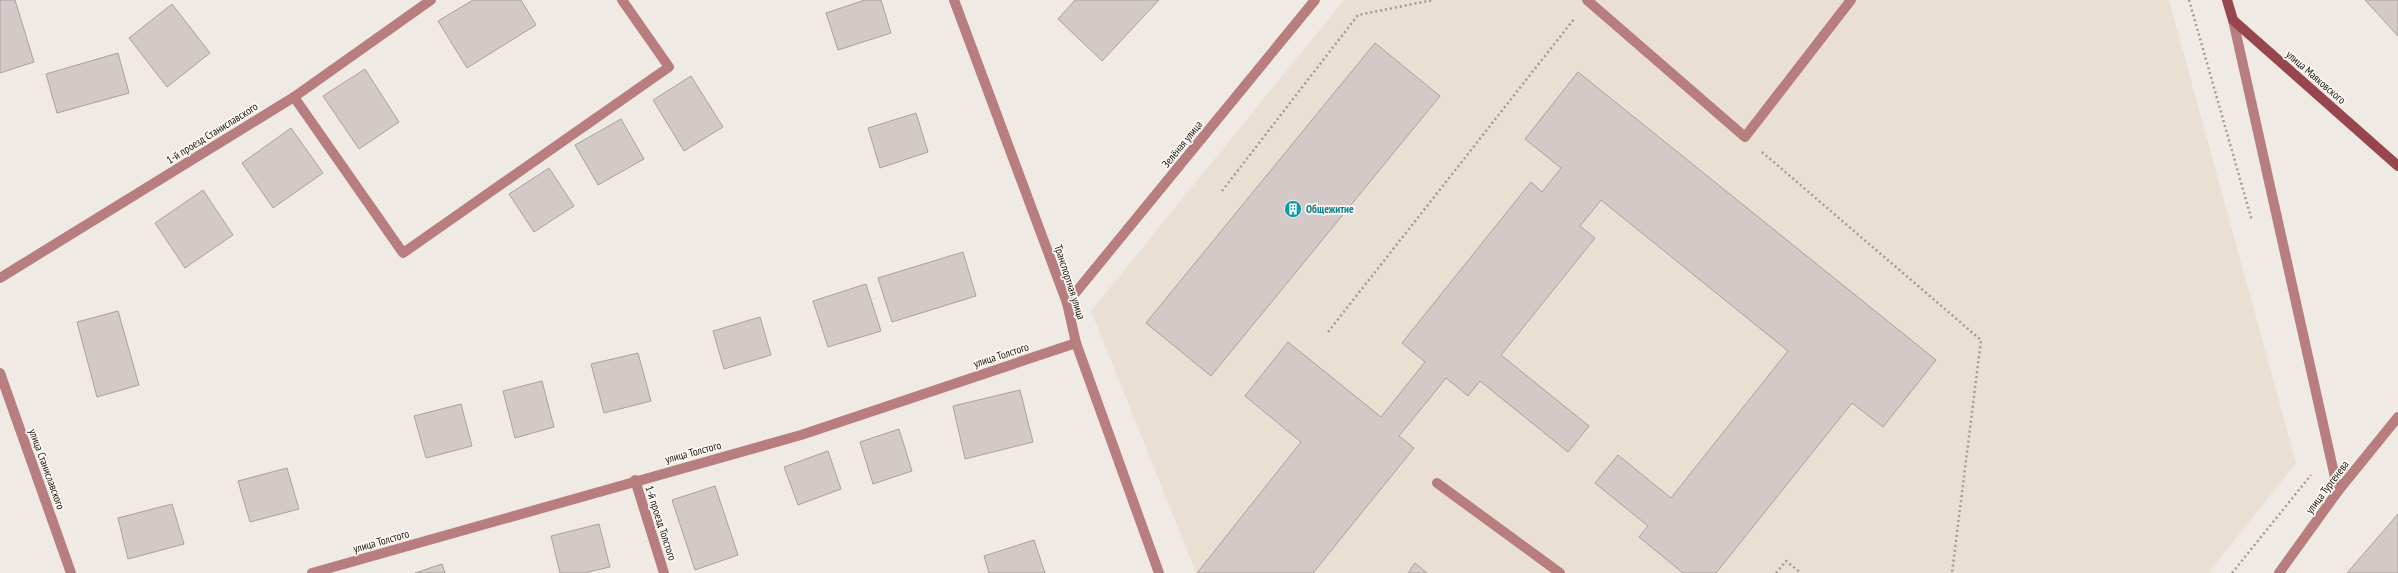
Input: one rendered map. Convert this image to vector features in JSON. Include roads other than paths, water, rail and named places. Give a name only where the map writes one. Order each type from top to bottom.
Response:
[{"type":"street","name":"1-й проезд Станиславского","points":[[0,278],[294,96],[431,0]]},
{"type":"street","points":[[294,96],[403,253],[669,67],[622,0]]},
{"type":"street","name":"Транспортная улица","points":[[954,0],[1067,303],[1076,343],[1159,573]]},
{"type":"street","name":"Зелёная улица","points":[[1067,303],[1315,0]]},
{"type":"street","points":[[1588,1],[1745,137],[1851,0]]},
{"type":"street","points":[[2227,0],[2338,491]]},
{"type":"street","name":"улица Маяковского","points":[[2232,20],[2398,166]]},
{"type":"street","name":"улица Толстого","points":[[312,573],[635,480],[801,435],[1076,343]]},
{"type":"street","name":"улица Станиславского","points":[[0,373],[71,573]]},
{"type":"street","name":"улица Тургенева","points":[[2279,573],[2338,491],[2398,417]]},
{"type":"street","name":"1-й проезд Толстого","points":[[635,480],[664,573]]},
{"type":"street","points":[[1437,483],[1560,573]]},
{"type":"place","name":"Общежитие","points":[[1293,209]]}]
